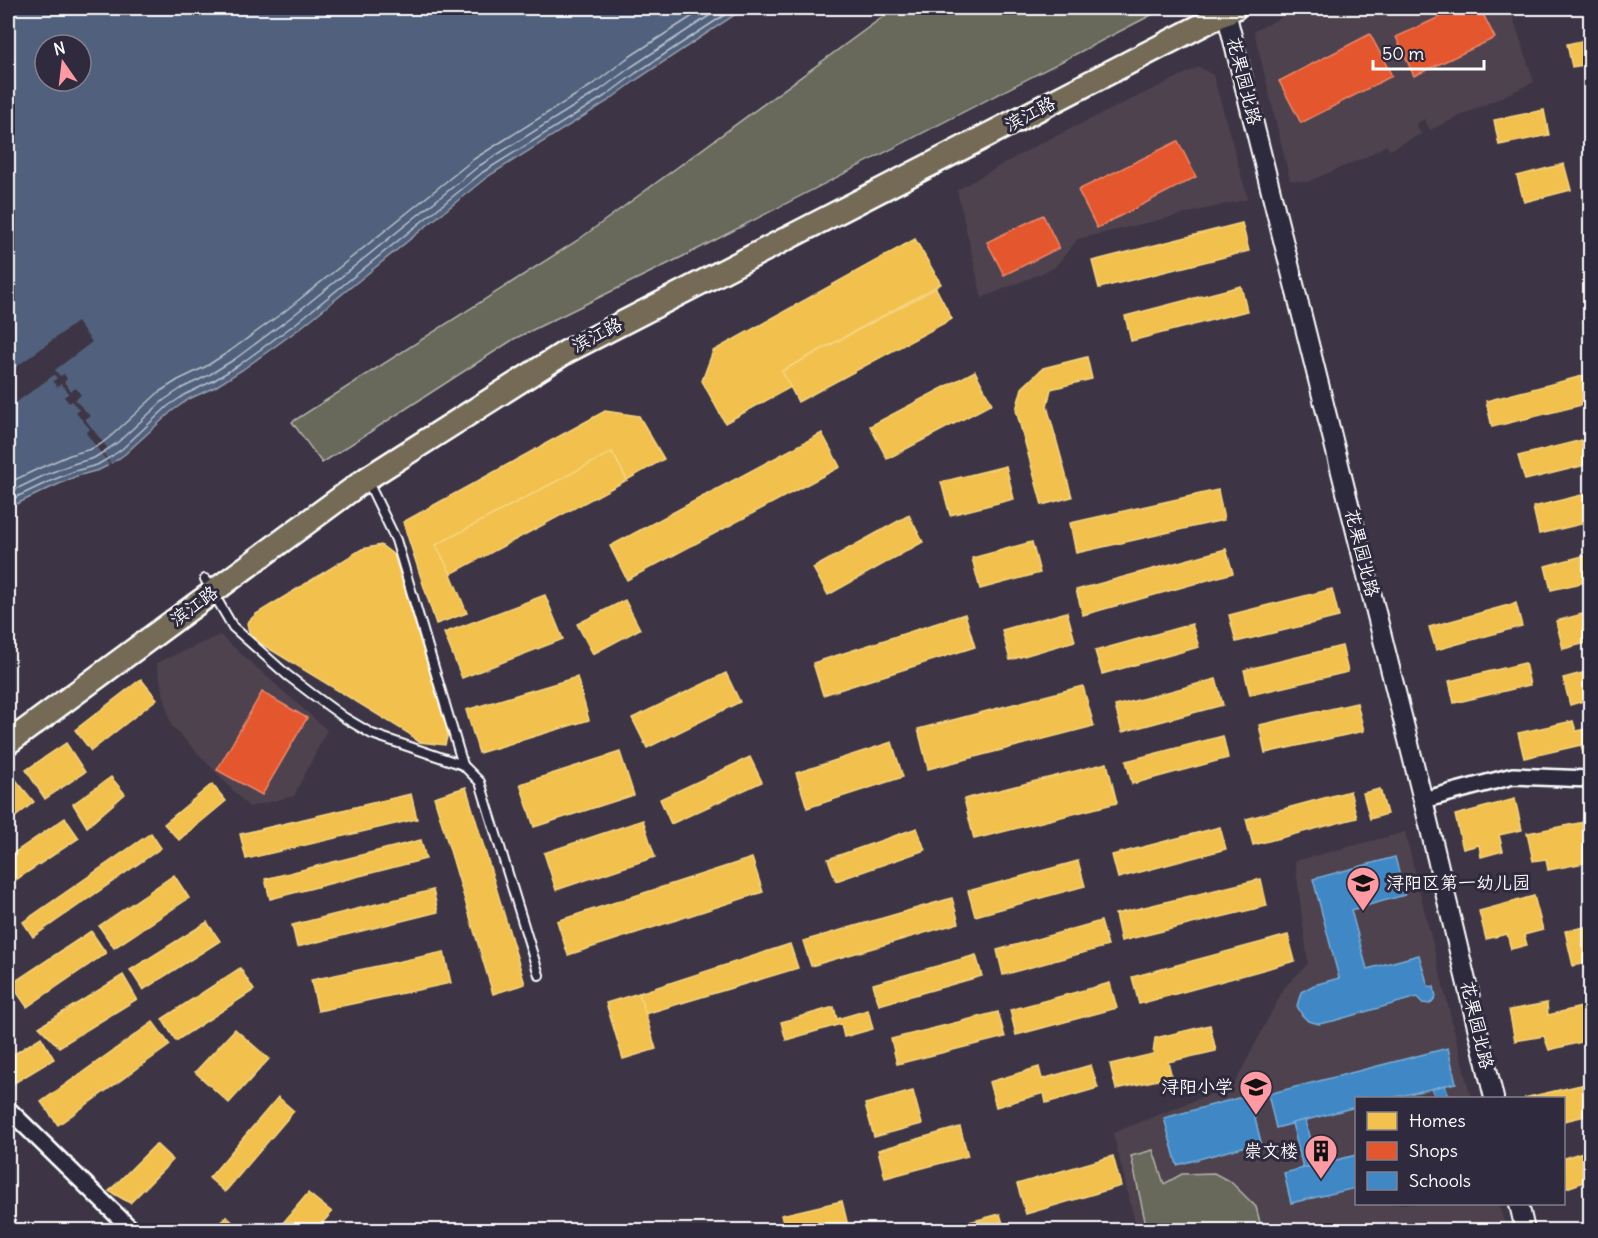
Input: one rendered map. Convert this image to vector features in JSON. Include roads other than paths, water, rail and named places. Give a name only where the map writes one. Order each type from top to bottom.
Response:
[{"type":"main road","name":"滨江路","points":[[8,743],[366,479],[566,352],[1223,9]]},
{"type":"main road","name":"滨江路","points":[[8,724],[358,467],[558,339],[1223,9]]},
{"type":"street","name":"花果园北路","points":[[1223,9],[1424,800],[1494,1097]]},
{"type":"street","points":[[1424,800],[1513,776],[1590,779]]},
{"type":"street","points":[[8,1109],[132,1230]]},
{"type":"street","points":[[1519,1205],[1525,1230]]},
{"type":"lane","points":[[366,479],[396,540],[463,765]]},
{"type":"lane","points":[[206,579],[233,627],[286,675],[345,718],[372,734],[463,765],[480,782],[539,975]]},
{"type":"water","points":[[8,8],[745,8],[608,101],[487,177],[299,329],[242,370],[172,411],[111,464],[50,488],[8,508]]},
{"type":"place","name":"浔阳区第一幼儿园","points":[[1363,912]]},
{"type":"place","name":"浔阳小学","points":[[1256,1116]]},
{"type":"place","name":"崇文楼","points":[[1321,1180]]}]
